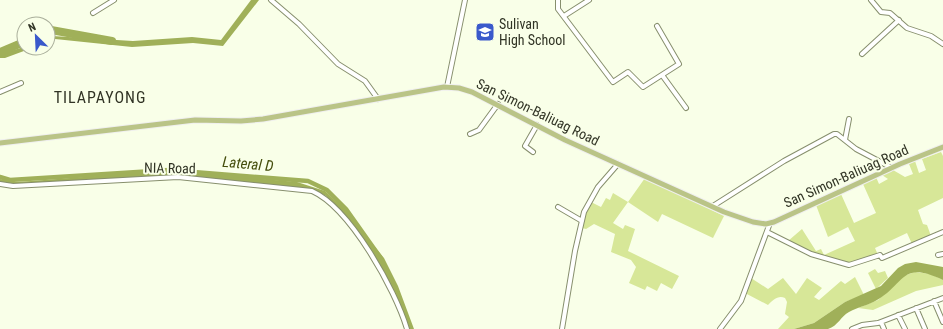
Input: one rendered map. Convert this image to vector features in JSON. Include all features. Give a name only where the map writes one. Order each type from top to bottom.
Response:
[{"type":"main road","name":"San Simon-Baliuag Road","points":[[0,143],[195,120],[241,121],[263,119],[447,87],[459,88],[472,92],[498,104],[564,140],[713,206],[752,222],[770,223],[892,168],[943,147]]},
{"type":"street","points":[[93,13],[114,0]]},
{"type":"street","points":[[271,0],[299,24],[338,64],[364,81],[378,98]]},
{"type":"street","points":[[277,5],[280,0]]},
{"type":"street","points":[[447,87],[466,0]]},
{"type":"street","points":[[558,0],[558,9],[613,82],[628,72],[643,87],[679,64],[657,26]]},
{"type":"street","points":[[564,16],[589,0]]},
{"type":"street","points":[[871,0],[881,12],[890,13],[910,29],[931,36],[943,44]]},
{"type":"street","points":[[862,54],[899,20]]},
{"type":"street","points":[[662,75],[686,108]]},
{"type":"street","points":[[0,92],[21,83]]},
{"type":"street","points":[[470,134],[479,130],[498,104]]},
{"type":"street","points":[[845,140],[849,119]]},
{"type":"street","points":[[534,152],[524,146],[537,125]]},
{"type":"street","points":[[713,206],[784,161],[830,135],[836,134],[856,149],[892,168]]},
{"type":"street","points":[[562,329],[575,251],[584,212],[596,190],[618,164]]},
{"type":"street","name":"NIA Road","points":[[0,184],[14,186],[178,177],[312,191],[325,198],[334,206],[374,258],[407,329]]},
{"type":"street","points":[[558,207],[582,220]]},
{"type":"street","points":[[720,329],[741,301],[770,223]]},
{"type":"street","points":[[767,232],[811,254],[849,265],[880,255],[882,258],[943,232]]},
{"type":"street","points":[[938,255],[943,254]]},
{"type":"street","points":[[852,329],[881,322],[898,314],[943,298]]},
{"type":"street","points":[[934,301],[943,322]]},
{"type":"street","points":[[916,308],[925,329]]},
{"type":"street","points":[[898,314],[905,329]]},
{"type":"street","points":[[881,322],[884,329]]},
{"type":"shaded area","points":[[251,0],[259,0],[223,46],[193,43],[132,47],[56,39],[56,36],[133,41],[192,37],[221,40]]},
{"type":"shaded area","points":[[16,49],[16,54],[5,58],[0,58],[0,54]]},
{"type":"shaded area","points":[[941,152],[943,156],[943,198],[918,210],[923,224],[927,225],[931,236],[912,244],[907,233],[875,248],[878,255],[849,263],[819,256],[788,241],[802,229],[816,251],[821,249],[824,255],[855,241],[848,227],[828,237],[816,205],[841,194],[854,223],[876,213],[863,184],[876,177],[879,184],[888,179],[882,175],[893,170],[905,177],[913,174],[909,164],[915,161],[919,173],[926,170],[922,159]]},
{"type":"shaded area","name":"Lateral D","points":[[149,172],[197,173],[297,182],[325,191],[344,209],[384,258],[398,286],[414,329],[408,329],[379,264],[341,212],[326,196],[312,189],[173,175],[16,184],[0,182],[0,179],[15,182]]},
{"type":"shaded area","points":[[645,178],[724,216],[713,238],[662,214],[658,222],[628,202]]},
{"type":"shaded area","points":[[613,193],[628,202],[613,223],[623,229],[625,225],[635,229],[628,251],[679,276],[672,289],[661,283],[657,291],[647,286],[645,290],[629,283],[636,267],[631,260],[611,252],[615,234],[594,224],[586,229],[582,228],[585,212],[591,202],[601,207],[606,198],[610,200]]},
{"type":"shaded area","points":[[916,262],[943,267],[943,280],[929,274],[919,272],[911,273],[905,276],[877,300],[846,314],[831,328],[794,329],[814,323],[845,302],[881,286],[898,268],[905,264]]},
{"type":"shaded area","points":[[875,269],[878,273],[885,271],[888,278],[876,289],[868,273]]},
{"type":"shaded area","points":[[915,272],[931,274],[943,280],[943,285],[916,291],[873,310],[858,308],[878,300],[903,276]]},
{"type":"shaded area","points":[[855,277],[864,295],[845,302],[814,323],[794,329],[778,329],[789,317],[785,314],[787,302],[785,298],[778,298],[768,305],[745,293],[751,278],[768,289],[783,278],[796,294],[807,278],[822,288],[814,297],[819,300],[841,281],[845,284]]},
{"type":"waterway","points":[[56,31],[112,41]]},
{"type":"waterway","points":[[0,52],[16,45]]},
{"type":"waterway","name":"Lateral D","points":[[0,177],[10,180],[169,170],[308,181],[327,190],[346,209],[380,257]]},
{"type":"place","name":"Sulivan High School","points":[[485,32]]},
{"type":"district","name":"TILAPAYONG","points":[[100,97]]}]
